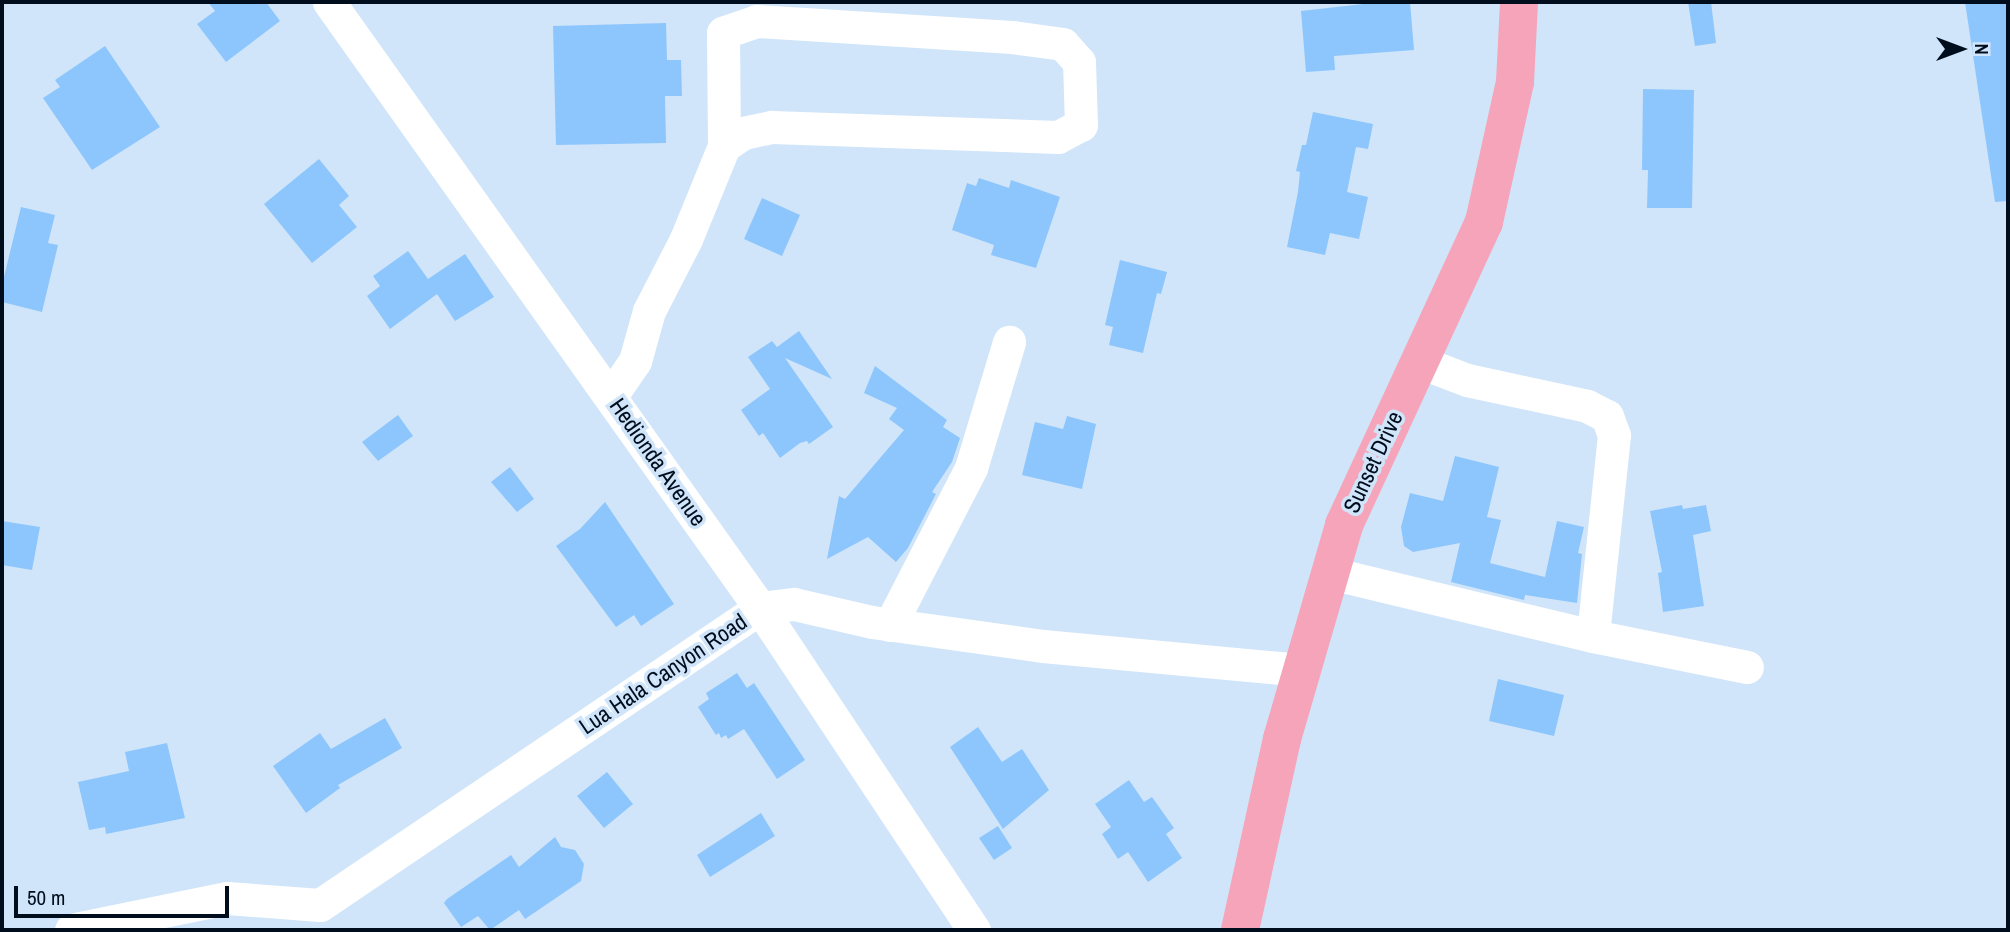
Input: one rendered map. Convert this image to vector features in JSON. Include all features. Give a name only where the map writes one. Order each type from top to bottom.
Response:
[{"type":"main road","name":"Sunset Drive","points":[[1240,930],[1282,740],[1344,525],[1484,222],[1515,82],[1519,2]]},
{"type":"street","name":"Hedionda Avenue","points":[[329,2],[760,608],[974,930]]},
{"type":"street","points":[[611,396],[635,361],[649,311],[686,239],[724,146],[723,33],[757,21],[1037,40],[1063,44],[1079,62],[1081,124],[1058,136],[772,127],[743,133],[724,146]]},
{"type":"street","points":[[890,625],[971,468],[1009,342]]},
{"type":"street","points":[[1420,362],[1467,380],[1587,406],[1607,416],[1614,435],[1593,636]]},
{"type":"street","points":[[1330,573],[1593,636],[1747,667]]},
{"type":"street","name":"Lua Hala Canyon Road","points":[[71,930],[228,898],[320,905],[760,608],[794,604],[890,625],[1043,646],[1302,670]]},
{"type":"building","points":[[208,2],[266,2],[280,21],[226,62],[197,24],[215,11]]},
{"type":"building","points":[[1381,2],[1410,2],[1414,50],[1334,56],[1335,70],[1306,72],[1301,11]]},
{"type":"building","points":[[1688,2],[1711,2],[1716,43],[1695,46]]},
{"type":"building","points":[[1965,2],[2008,2],[2008,201],[1995,202]]},
{"type":"building","points":[[666,23],[667,60],[681,60],[682,96],[665,96],[666,143],[556,145],[553,26]]},
{"type":"building","points":[[105,46],[160,127],[92,170],[43,98],[60,87],[55,80]]},
{"type":"building","points":[[1643,89],[1694,90],[1692,208],[1647,208],[1648,170],[1642,170]]},
{"type":"building","points":[[1313,112],[1373,124],[1368,149],[1356,147],[1347,192],[1368,197],[1359,239],[1330,233],[1325,255],[1287,247],[1298,192],[1300,172],[1296,171],[1302,145],[1306,145]]},
{"type":"building","points":[[319,159],[349,196],[339,205],[357,227],[312,263],[264,204]]},
{"type":"building","points":[[979,178],[1009,188],[1011,180],[1060,197],[1036,268],[991,255],[994,245],[952,230],[967,183],[976,186]]},
{"type":"building","points":[[762,198],[800,215],[782,256],[744,239]]},
{"type":"building","points":[[21,207],[55,215],[48,243],[58,245],[42,312],[2,302],[2,285]]},
{"type":"building","points":[[408,251],[428,279],[465,254],[494,297],[455,321],[437,294],[390,329],[367,296],[380,286],[373,276]]},
{"type":"building","points":[[1120,260],[1167,272],[1161,294],[1157,293],[1143,353],[1109,345],[1113,327],[1105,325]]},
{"type":"building","points":[[799,331],[832,379],[785,358],[833,427],[809,444],[807,441],[800,443],[780,458],[763,433],[759,436],[741,410],[770,389],[748,357],[772,341],[777,347]]},
{"type":"building","points":[[875,366],[947,420],[943,427],[960,438],[952,462],[932,492],[936,494],[908,548],[896,562],[868,537],[827,559],[839,496],[845,499],[904,430],[889,419],[897,408],[864,393]]},
{"type":"building","points":[[398,415],[413,436],[378,461],[362,442]]},
{"type":"building","points":[[1067,416],[1096,424],[1082,489],[1022,475],[1035,422],[1063,429]]},
{"type":"building","points":[[1455,456],[1499,467],[1487,517],[1501,520],[1490,563],[1545,577],[1557,521],[1584,527],[1578,553],[1582,554],[1577,603],[1525,595],[1524,600],[1451,582],[1460,543],[1413,552],[1404,546],[1401,527],[1410,493],[1443,501]]},
{"type":"building","points":[[510,467],[534,499],[517,512],[491,482]]},
{"type":"building","points":[[605,502],[674,604],[641,626],[634,615],[616,627],[556,546],[580,529]]},
{"type":"building","points":[[1682,505],[1683,509],[1706,505],[1711,531],[1693,535],[1704,606],[1663,612],[1658,573],[1662,572],[1650,511]]},
{"type":"building","points":[[2,521],[40,527],[32,570],[2,565]]},
{"type":"building","points":[[737,673],[747,688],[754,683],[805,760],[777,779],[744,729],[728,739],[726,735],[721,738],[719,733],[716,735],[698,707],[709,699],[706,693]]},
{"type":"building","points":[[1498,679],[1564,695],[1554,736],[1489,721]]},
{"type":"building","points":[[385,718],[402,748],[338,785],[340,788],[306,813],[273,766],[320,733],[331,749]]},
{"type":"building","points":[[978,727],[1002,762],[1022,749],[1049,790],[1003,829],[950,747]]},
{"type":"building","points":[[167,743],[185,818],[106,834],[105,827],[89,830],[78,782],[129,771],[125,752]]},
{"type":"building","points":[[607,772],[633,804],[604,828],[577,796]]},
{"type":"building","points":[[1129,780],[1144,802],[1152,797],[1174,828],[1166,834],[1182,858],[1148,882],[1128,852],[1118,859],[1102,834],[1111,827],[1095,804]]},
{"type":"building","points":[[761,813],[775,836],[710,877],[697,855]]},
{"type":"building","points":[[998,826],[1012,848],[994,860],[979,838]]},
{"type":"building","points":[[555,837],[561,847],[575,850],[584,864],[581,881],[525,919],[519,910],[490,930],[478,916],[461,927],[444,903],[447,899],[511,855],[519,867]]}]
